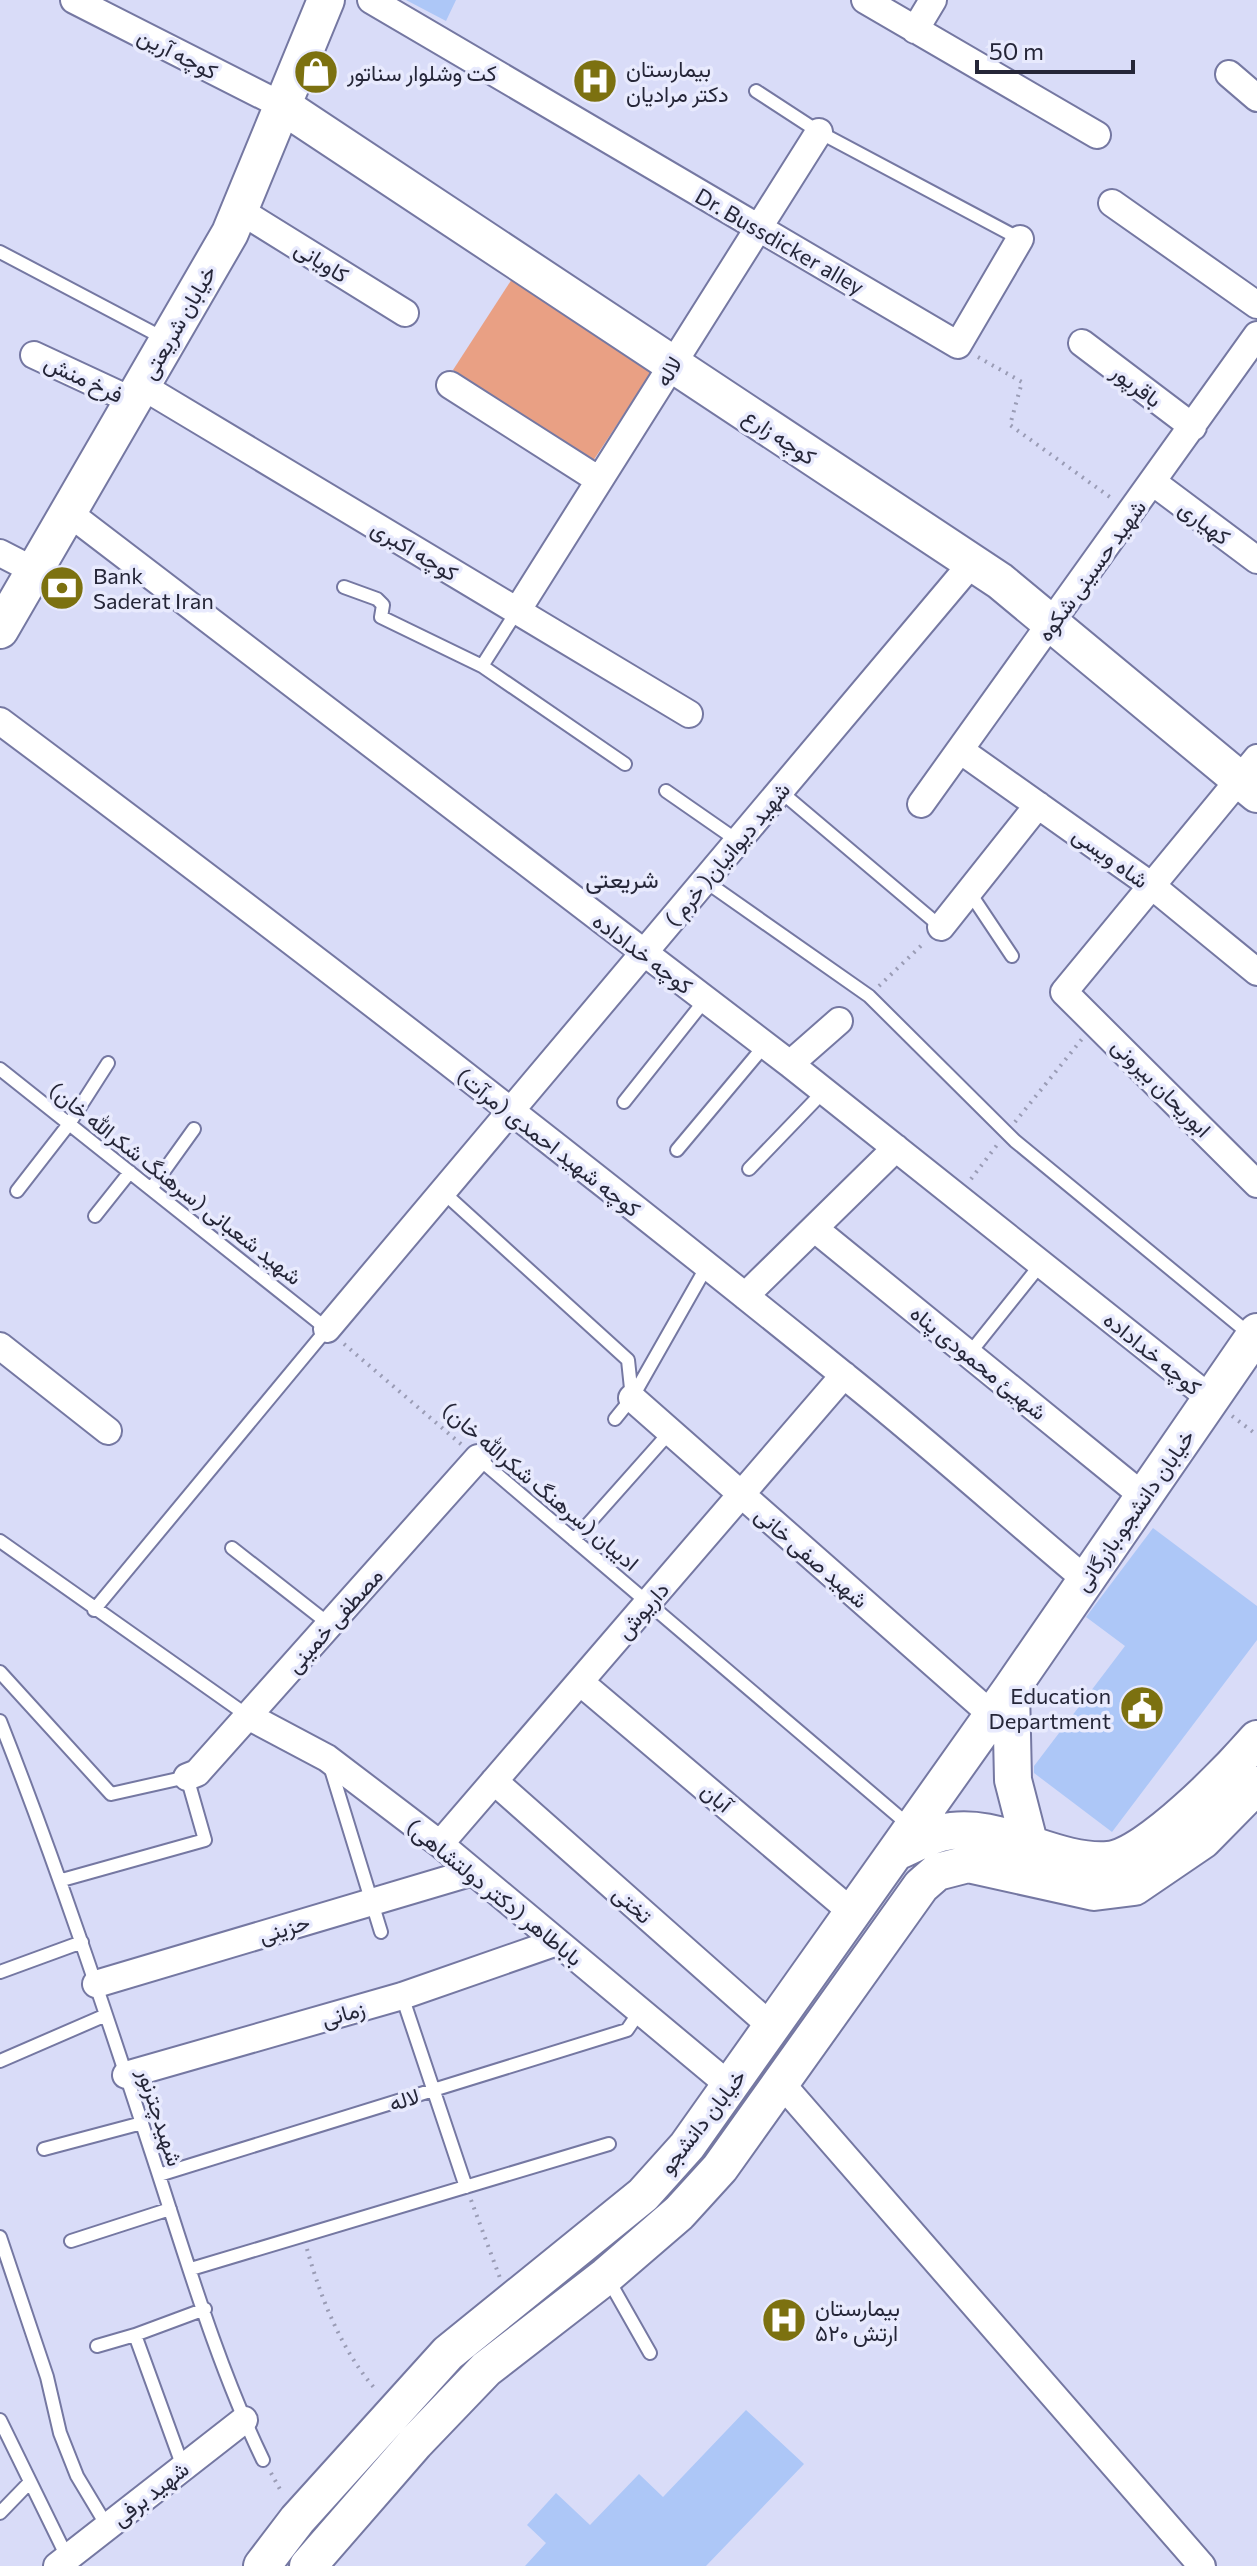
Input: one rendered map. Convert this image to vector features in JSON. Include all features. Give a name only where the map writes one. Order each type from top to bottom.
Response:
[{"type":"main road","name":"خیابان شریعتی","points":[[0,630],[168,340],[239,210],[326,0]]},
{"type":"main road","name":"کوچه زارع","points":[[283,106],[972,563],[1251,777]]},
{"type":"main road","name":"خیابان دانشجو.بازرگانی","points":[[1002,1702],[1255,1335]]},
{"type":"main road","name":"خیابان دانشجو","points":[[262,2566],[297,2520],[448,2353],[643,2195],[687,2146],[1002,1702]]},
{"type":"main road","points":[[1002,1702],[1026,1862]]},
{"type":"main road","points":[[1026,1862],[1108,1860],[1140,1850],[1257,1739]]},
{"type":"main road","points":[[904,1840],[965,1831],[1001,1836],[1026,1862],[1094,1892],[1134,1887],[1203,1840],[1257,1785]]},
{"type":"main road","name":"خیابان دانشجو","points":[[308,2566],[415,2443],[486,2369],[606,2276],[679,2213],[720,2168],[921,1886],[937,1872],[968,1864],[1026,1862]]},
{"type":"street","name":"کوچه آرین","points":[[74,0],[283,106]]},
{"type":"street","name":"Dr. Bussdicker alley","points":[[371,0],[958,345]]},
{"type":"street","points":[[865,0],[1097,135]]},
{"type":"street","points":[[915,30],[933,0]]},
{"type":"street","points":[[1229,74],[1257,98]]},
{"type":"street","name":"لاله","points":[[517,611],[819,132]]},
{"type":"street","points":[[1112,203],[1257,305]]},
{"type":"street","name":"کاویانی","points":[[239,210],[405,313]]},
{"type":"street","points":[[958,345],[1020,239]]},
{"type":"street","name":"شهید حسینی شکوه","points":[[921,804],[1154,483],[1257,335]]},
{"type":"street","name":"باقرپور","points":[[1082,343],[1193,427]]},
{"type":"street","name":"فرخ منش","points":[[34,355],[137,394]]},
{"type":"street","points":[[450,385],[599,480]]},
{"type":"street","name":"کوچه اکبری","points":[[137,394],[517,611],[689,714]]},
{"type":"street","name":"کهیاری","points":[[1154,483],[1257,560]]},
{"type":"street","name":"کوچه خداداده","points":[[69,513],[790,1064],[1211,1399]]},
{"type":"street","points":[[0,553],[35,571]]},
{"type":"street","name":"شهید دیوانیان( خرم )","points":[[327,1329],[972,563]]},
{"type":"street","name":"کوچه شهید احمدی (مرآت)","points":[[0,721],[511,1111],[745,1296],[844,1375],[1085,1579]]},
{"type":"street","name":"شاه ویسی","points":[[960,750],[1152,886],[1257,972]]},
{"type":"street","points":[[1152,886],[1251,777]]},
{"type":"street","points":[[941,927],[1038,805]]},
{"type":"street","name":"ابوریحان بیرونی","points":[[1152,886],[1064,992],[1257,1184]]},
{"type":"street","points":[[790,1064],[839,1021]]},
{"type":"street","points":[[745,1296],[896,1148]]},
{"type":"street","name":"شهیئ محمودی پناه","points":[[815,1229],[1143,1496]]},
{"type":"street","points":[[0,1346],[108,1431]]},
{"type":"street","name":"داریوش","points":[[440,1844],[844,1375]]},
{"type":"street","name":"شهید صفی خانی","points":[[632,1398],[741,1494],[1002,1702]]},
{"type":"street","name":"مصطفی خمینی","points":[[187,1777],[197,1773],[478,1458]]},
{"type":"street","name":"آبان","points":[[580,1682],[853,1913]]},
{"type":"street","name":"باباطاهر (دکتر دولتشاهی)","points":[[248,1716],[327,1758],[440,1844],[730,2086]]},
{"type":"street","name":"تختی","points":[[494,1781],[772,2027]]},
{"type":"street","name":"حزینی","points":[[96,1984],[473,1872]]},
{"type":"street","name":"زمانی","points":[[126,2075],[402,1996],[557,1942]]},
{"type":"street","points":[[781,2083],[1202,2566]]},
{"type":"street","name":"شهید برفی","points":[[65,2563],[107,2526],[244,2420]]},
{"type":"lane","points":[[756,91],[819,132],[1020,239]]},
{"type":"lane","points":[[0,252],[168,340]]},
{"type":"lane","points":[[344,587],[377,599],[383,605],[381,617],[482,666],[625,764]]},
{"type":"lane","points":[[482,666],[517,611]]},
{"type":"lane","points":[[666,791],[738,841]]},
{"type":"lane","points":[[780,791],[941,927]]},
{"type":"lane","points":[[705,881],[869,996],[1007,1133],[1255,1335]]},
{"type":"lane","points":[[970,893],[1012,956]]},
{"type":"lane","points":[[624,1102],[705,1000]]},
{"type":"lane","points":[[677,1150],[765,1045]]},
{"type":"lane","points":[[17,1191],[69,1124],[108,1063]]},
{"type":"lane","name":"شهید شعبانی (سرهنگ شکرالله خان)","points":[[0,1069],[327,1329]]},
{"type":"lane","points":[[749,1169],[824,1091]]},
{"type":"lane","points":[[151,1189],[194,1129]]},
{"type":"lane","points":[[95,1216],[130,1172]]},
{"type":"lane","points":[[443,1192],[628,1360],[632,1398]]},
{"type":"lane","points":[[969,1354],[1041,1264]]},
{"type":"lane","points":[[615,1419],[632,1398],[707,1266]]},
{"type":"lane","points":[[94,1610],[327,1329]]},
{"type":"lane","points":[[574,1540],[670,1432]]},
{"type":"lane","name":"ادیبان (سرهنگ شکرالله خان)","points":[[478,1458],[648,1603],[904,1840]]},
{"type":"lane","points":[[0,1541],[248,1716]]},
{"type":"lane","points":[[232,1548],[329,1624]]},
{"type":"lane","points":[[0,1672],[111,1794],[187,1777],[205,1840],[62,1880]]},
{"type":"lane","name":"شهیدچترنور","points":[[0,1721],[62,1880],[170,2209],[244,2420],[263,2460]]},
{"type":"lane","points":[[327,1758],[381,1932]]},
{"type":"lane","points":[[0,1972],[82,1942]]},
{"type":"lane","points":[[402,1996],[466,2187]]},
{"type":"lane","name":"لاله","points":[[159,2175],[627,2030],[640,2011]]},
{"type":"lane","points":[[0,2061],[106,2015]]},
{"type":"lane","points":[[44,2149],[142,2123]]},
{"type":"lane","points":[[191,2269],[609,2144]]},
{"type":"lane","points":[[71,2241],[170,2209]]},
{"type":"lane","points":[[0,2237],[47,2377],[60,2433],[77,2476],[107,2526]]},
{"type":"lane","points":[[606,2276],[650,2353]]},
{"type":"lane","points":[[97,2346],[205,2309]]},
{"type":"lane","points":[[135,2335],[183,2467]]},
{"type":"lane","points":[[2,2429],[30,2482],[65,2563]]},
{"type":"lane","points":[[0,2513],[30,2482]]},
{"type":"path","points":[[958,345],[1022,382],[1010,425],[1132,513]]},
{"type":"path","points":[[869,996],[941,927]]},
{"type":"path","points":[[957,1197],[1073,1047],[1099,1025]]},
{"type":"path","name":"ادیبان (سرهنگ شکرالله خان)","points":[[327,1329],[478,1458]]},
{"type":"path","points":[[466,2187],[509,2302]]},
{"type":"path","points":[[303,2236],[317,2284],[356,2368],[395,2411]]},
{"type":"path","points":[[263,2460],[297,2520]]},
{"type":"shaded area","points":[[512,279],[653,370],[593,461],[453,370]]},
{"type":"building","points":[[406,0],[456,0],[446,21]]},
{"type":"building","name":"Education Department","points":[[1153,1528],[1257,1606],[1257,1640],[1112,1832],[1034,1773],[1034,1766],[1125,1646],[1086,1617]]},
{"type":"building","points":[[746,2410],[804,2464],[706,2566],[525,2566],[546,2543],[527,2525],[556,2493],[590,2525],[639,2474],[663,2497]]},
{"type":"place","name":"کت وشلوار سناتور","points":[[316,72]]},
{"type":"place","name":"بیمارستان دکتر مرادیان","points":[[595,81]]},
{"type":"place","name":"Bank Saderat Iran","points":[[62,588]]},
{"type":"place","name":"Education Department","points":[[1142,1708]]},
{"type":"place","name":"بیمارستان ۵۲۰ ارتش","points":[[784,2320]]},
{"type":"district","name":"شریعتی","points":[[622,878]]}]
